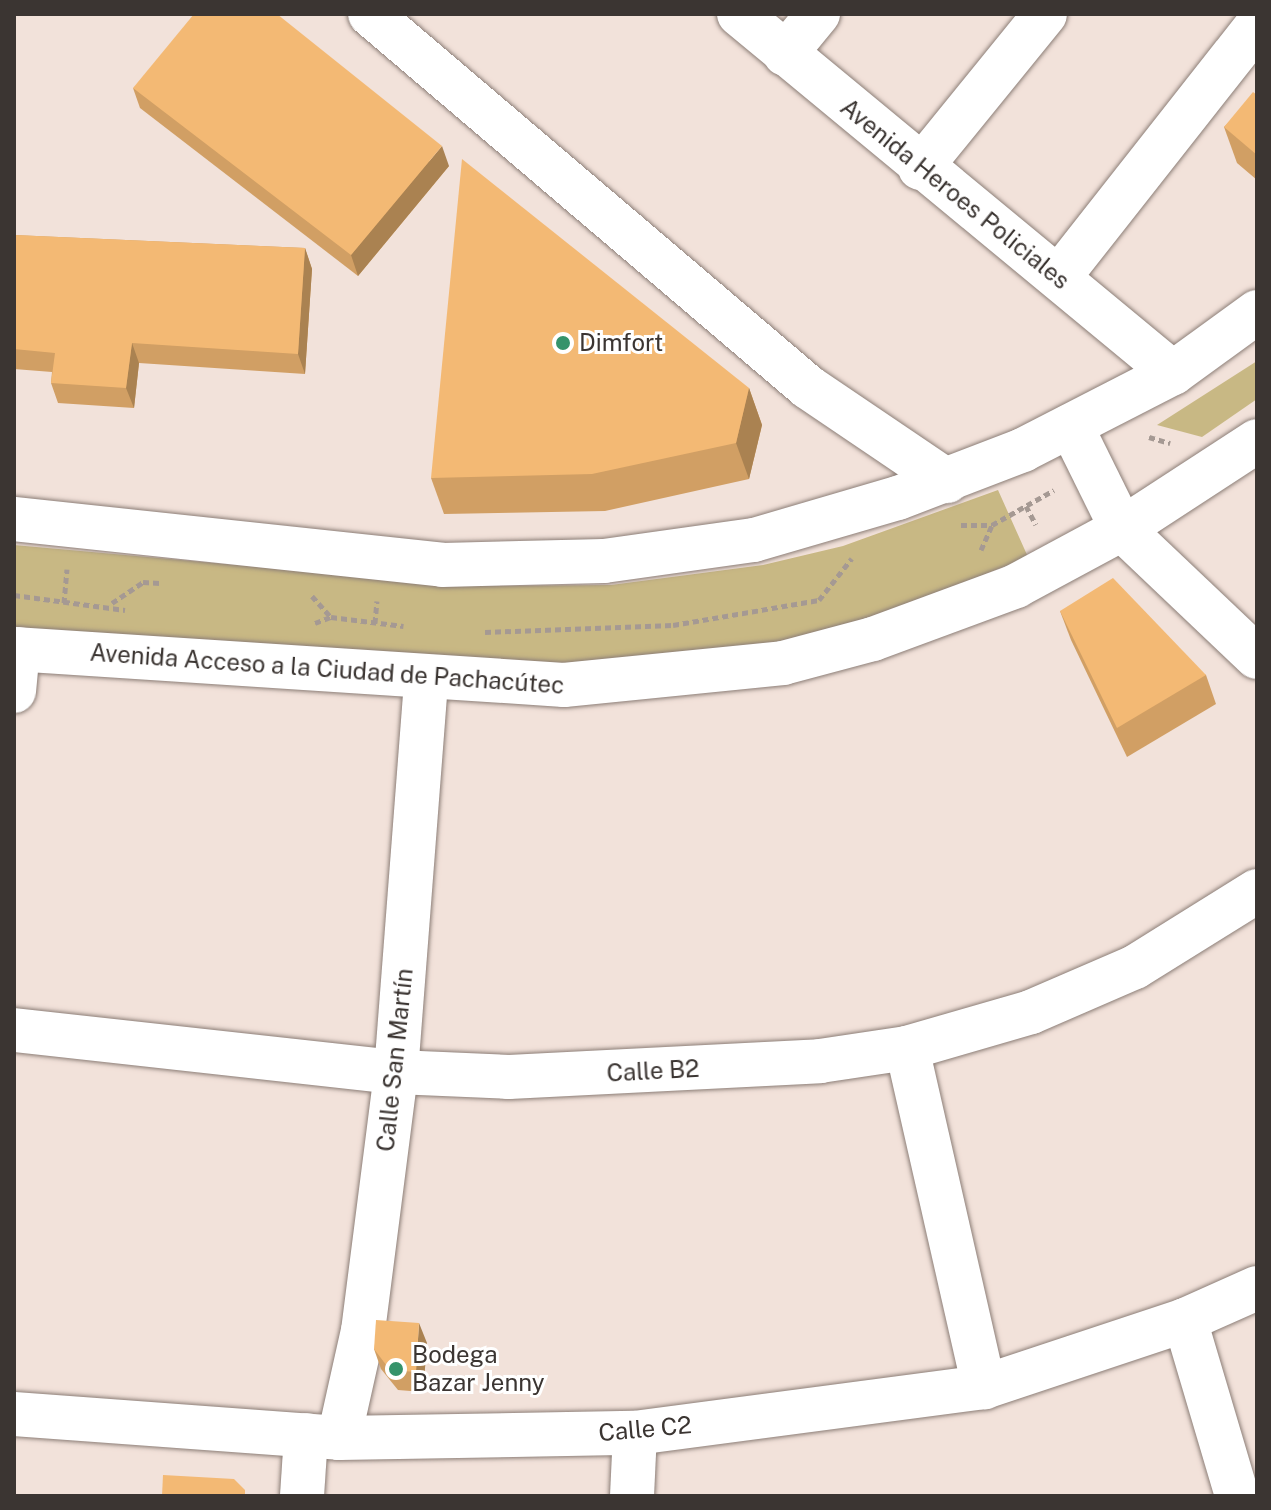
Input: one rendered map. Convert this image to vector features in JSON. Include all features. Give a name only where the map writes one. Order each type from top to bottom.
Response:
[{"type":"street","points":[[370,14],[808,387],[947,481]]},
{"type":"street","name":"Avenida Heroes Policiales","points":[[739,14],[920,168],[1059,277],[1173,373]]},
{"type":"street","points":[[785,54],[818,14]]},
{"type":"street","points":[[920,168],[1045,14]]},
{"type":"street","points":[[1059,277],[1257,25]]},
{"type":"street","points":[[14,519],[382,559],[523,566],[676,553],[825,522],[947,481],[1001,459],[1173,373],[1257,312]]},
{"type":"street","points":[[1071,426],[1122,529],[1257,657]]},
{"type":"street","name":"Avenida Acceso a la Ciudad de Pachacútec","points":[[15,663],[61,652],[426,680],[564,685],[783,663],[873,639],[1016,586],[1122,529],[1257,441]]},
{"type":"street","name":"Calle San Martín","points":[[302,1496],[363,1331],[396,1072],[426,680]]},
{"type":"street","name":"Calle B2","points":[[14,1030],[396,1072],[509,1077],[662,1072],[820,1061],[907,1048],[1031,1012],[1135,967],[1257,891]]},
{"type":"street","points":[[907,1048],[984,1387]]},
{"type":"street","name":"Calle C2","points":[[14,1414],[323,1436],[635,1433],[984,1387],[1185,1320],[1257,1288]]},
{"type":"street","points":[[1185,1320],[1237,1496]]},
{"type":"street","points":[[632,1496],[635,1433]]},
{"type":"path","points":[[1001,459],[1056,565]]},
{"type":"path","points":[[61,652],[70,525]]},
{"type":"path","points":[[369,676],[382,559]]},
{"type":"path","points":[[111,604],[143,582],[173,584]]},
{"type":"path","points":[[309,593],[331,617]]},
{"type":"shaded area","points":[[1257,361],[1257,399],[1202,437],[1157,425]]},
{"type":"shaded area","points":[[998,490],[1028,557],[886,614],[738,652],[565,670],[14,630],[14,545],[469,586],[611,585],[763,565],[843,546]]},
{"type":"building","points":[[194,14],[277,14],[442,146],[351,255],[133,88]]},
{"type":"building","points":[[1253,92],[1257,95],[1257,155],[1224,127]]},
{"type":"building","name":"Dimfort","points":[[462,159],[749,388],[736,443],[592,474],[431,478]]},
{"type":"building","points":[[14,235],[305,248],[298,354],[132,343],[126,388],[51,383],[55,353],[14,349]]},
{"type":"building","points":[[1113,578],[1206,675],[1117,728],[1060,611]]},
{"type":"building","points":[[376,1320],[419,1323],[416,1372],[390,1370],[374,1349]]},
{"type":"building","points":[[163,1475],[234,1479],[245,1490],[245,1496],[162,1496]]},
{"type":"place","name":"Dimfort","points":[[563,343]]},
{"type":"place","name":"Bodega Bazar Jenny","points":[[396,1369]]}]
